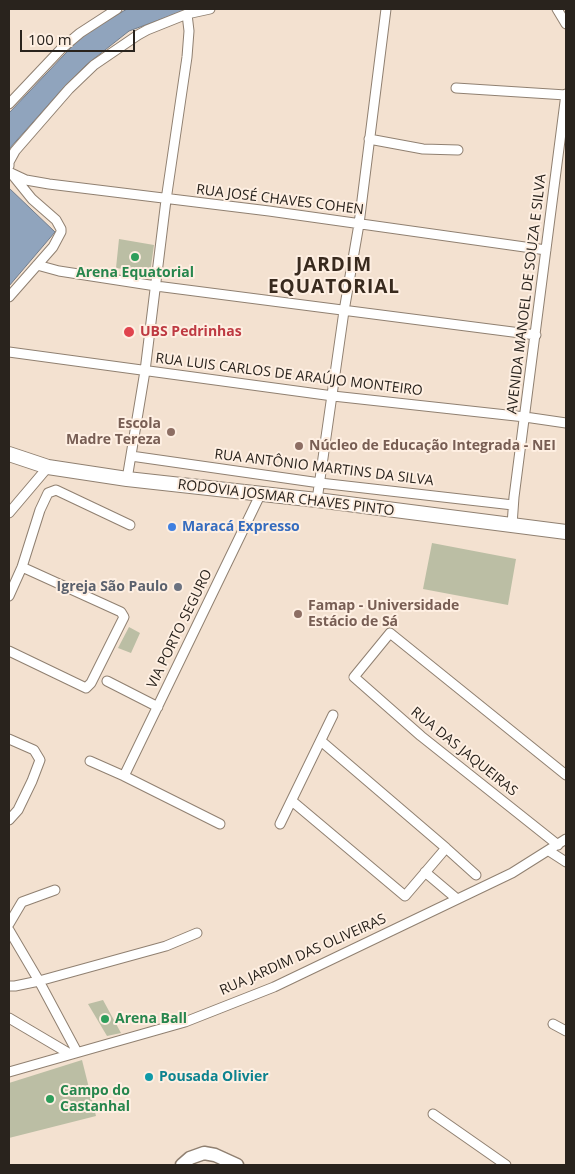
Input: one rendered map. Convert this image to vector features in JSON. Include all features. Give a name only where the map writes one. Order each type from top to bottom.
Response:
[{"type":"main road","name":"RODOVIA JOSMAR CHAVES PINTO","points":[[9,454],[48,468],[128,480],[261,493],[566,532]]},
{"type":"street","points":[[9,104],[61,49],[80,33],[117,9]]},
{"type":"street","points":[[9,297],[52,247],[61,232],[56,220],[32,199],[9,168],[9,162],[14,151],[75,83],[94,65],[138,35],[187,14],[210,9]]},
{"type":"street","points":[[317,500],[344,311],[359,224],[386,9]]},
{"type":"street","points":[[556,9],[566,24]]},
{"type":"street","points":[[128,480],[145,371],[166,200],[187,57],[189,31],[187,14]]},
{"type":"street","points":[[456,88],[566,94]]},
{"type":"street","name":"AVENIDA MANOEL DE SOUZA E SILVA","points":[[512,525],[566,94]]},
{"type":"street","points":[[369,139],[423,149],[458,150]]},
{"type":"street","name":"RUA JOSÉ CHAVES COHEN","points":[[9,168],[26,180],[50,184],[546,250]]},
{"type":"street","points":[[37,265],[58,272],[156,286],[536,335]]},
{"type":"street","name":"RUA LUIS CARLOS DE ARAÚJO MONTEIRO","points":[[9,352],[333,396],[566,423]]},
{"type":"street","name":"RUA ANTÔNIO MARTINS DA SILVA","points":[[131,456],[320,483],[514,501]]},
{"type":"street","points":[[9,513],[48,468]]},
{"type":"street","points":[[9,596],[22,567],[40,510],[48,493],[56,490],[130,525]]},
{"type":"street","name":"VIA PORTO SEGURO","points":[[124,776],[261,493]]},
{"type":"street","points":[[9,651],[86,688],[91,683],[124,617],[121,612],[22,567]]},
{"type":"street","name":"RUA DAS JAQUEIRAS","points":[[558,845],[421,736],[354,677],[390,633],[566,774]]},
{"type":"street","points":[[107,681],[158,707]]},
{"type":"street","points":[[280,824],[333,716]]},
{"type":"street","points":[[9,739],[32,749],[38,755],[40,763],[18,810],[10,820]]},
{"type":"street","points":[[320,741],[476,875]]},
{"type":"street","points":[[90,762],[124,776],[220,824]]},
{"type":"street","points":[[292,801],[405,896],[446,848]]},
{"type":"street","name":"RUA JARDIM DAS OLIVEIRAS","points":[[9,1072],[185,1022],[244,999],[512,872],[566,839]]},
{"type":"street","points":[[549,850],[566,862]]},
{"type":"street","points":[[425,872],[457,899]]},
{"type":"street","points":[[9,924],[22,902],[55,890]]},
{"type":"street","points":[[9,930],[39,981],[73,1053]]},
{"type":"street","points":[[9,986],[39,981],[166,946],[197,933]]},
{"type":"street","points":[[9,1018],[73,1053]]},
{"type":"street","points":[[553,1024],[566,1031]]},
{"type":"street","points":[[433,1114],[506,1165]]},
{"type":"street","points":[[182,1165],[190,1158],[207,1153],[220,1161],[237,1165]]},
{"type":"green space","name":"Arena Equatorial","points":[[119,239],[154,245],[150,273],[116,268]]},
{"type":"green space","points":[[432,543],[516,559],[508,605],[423,589]]},
{"type":"green space","points":[[129,627],[140,633],[131,653],[118,648]]},
{"type":"green space","name":"Arena Ball","points":[[103,1000],[121,1033],[107,1036],[88,1004]]},
{"type":"green space","name":"Campo do Castanhal","points":[[82,1060],[96,1116],[9,1138],[9,1083]]},
{"type":"water","points":[[127,9],[189,9],[129,31],[86,65],[9,149],[9,113],[83,35]]},
{"type":"water","points":[[9,188],[55,232],[9,286]]},
{"type":"place","name":"Arena Equatorial","points":[[135,257]]},
{"type":"place","name":"UBS Pedrinhas","points":[[129,332]]},
{"type":"place","name":"Escola Madre Tereza","points":[[171,432]]},
{"type":"place","name":"Núcleo de Educação Integrada - NEI","points":[[299,446]]},
{"type":"place","name":"Maracá Expresso","points":[[172,527]]},
{"type":"place","name":"Igreja São Paulo","points":[[178,587]]},
{"type":"place","name":"Famap - Universidade Estácio de Sá","points":[[298,614]]},
{"type":"place","name":"Arena Ball","points":[[105,1019]]},
{"type":"place","name":"Pousada Olivier","points":[[149,1077]]},
{"type":"place","name":"Campo do Castanhal","points":[[50,1099]]},
{"type":"district","name":"JARDIM EQUATORIAL","points":[[334,277]]}]
